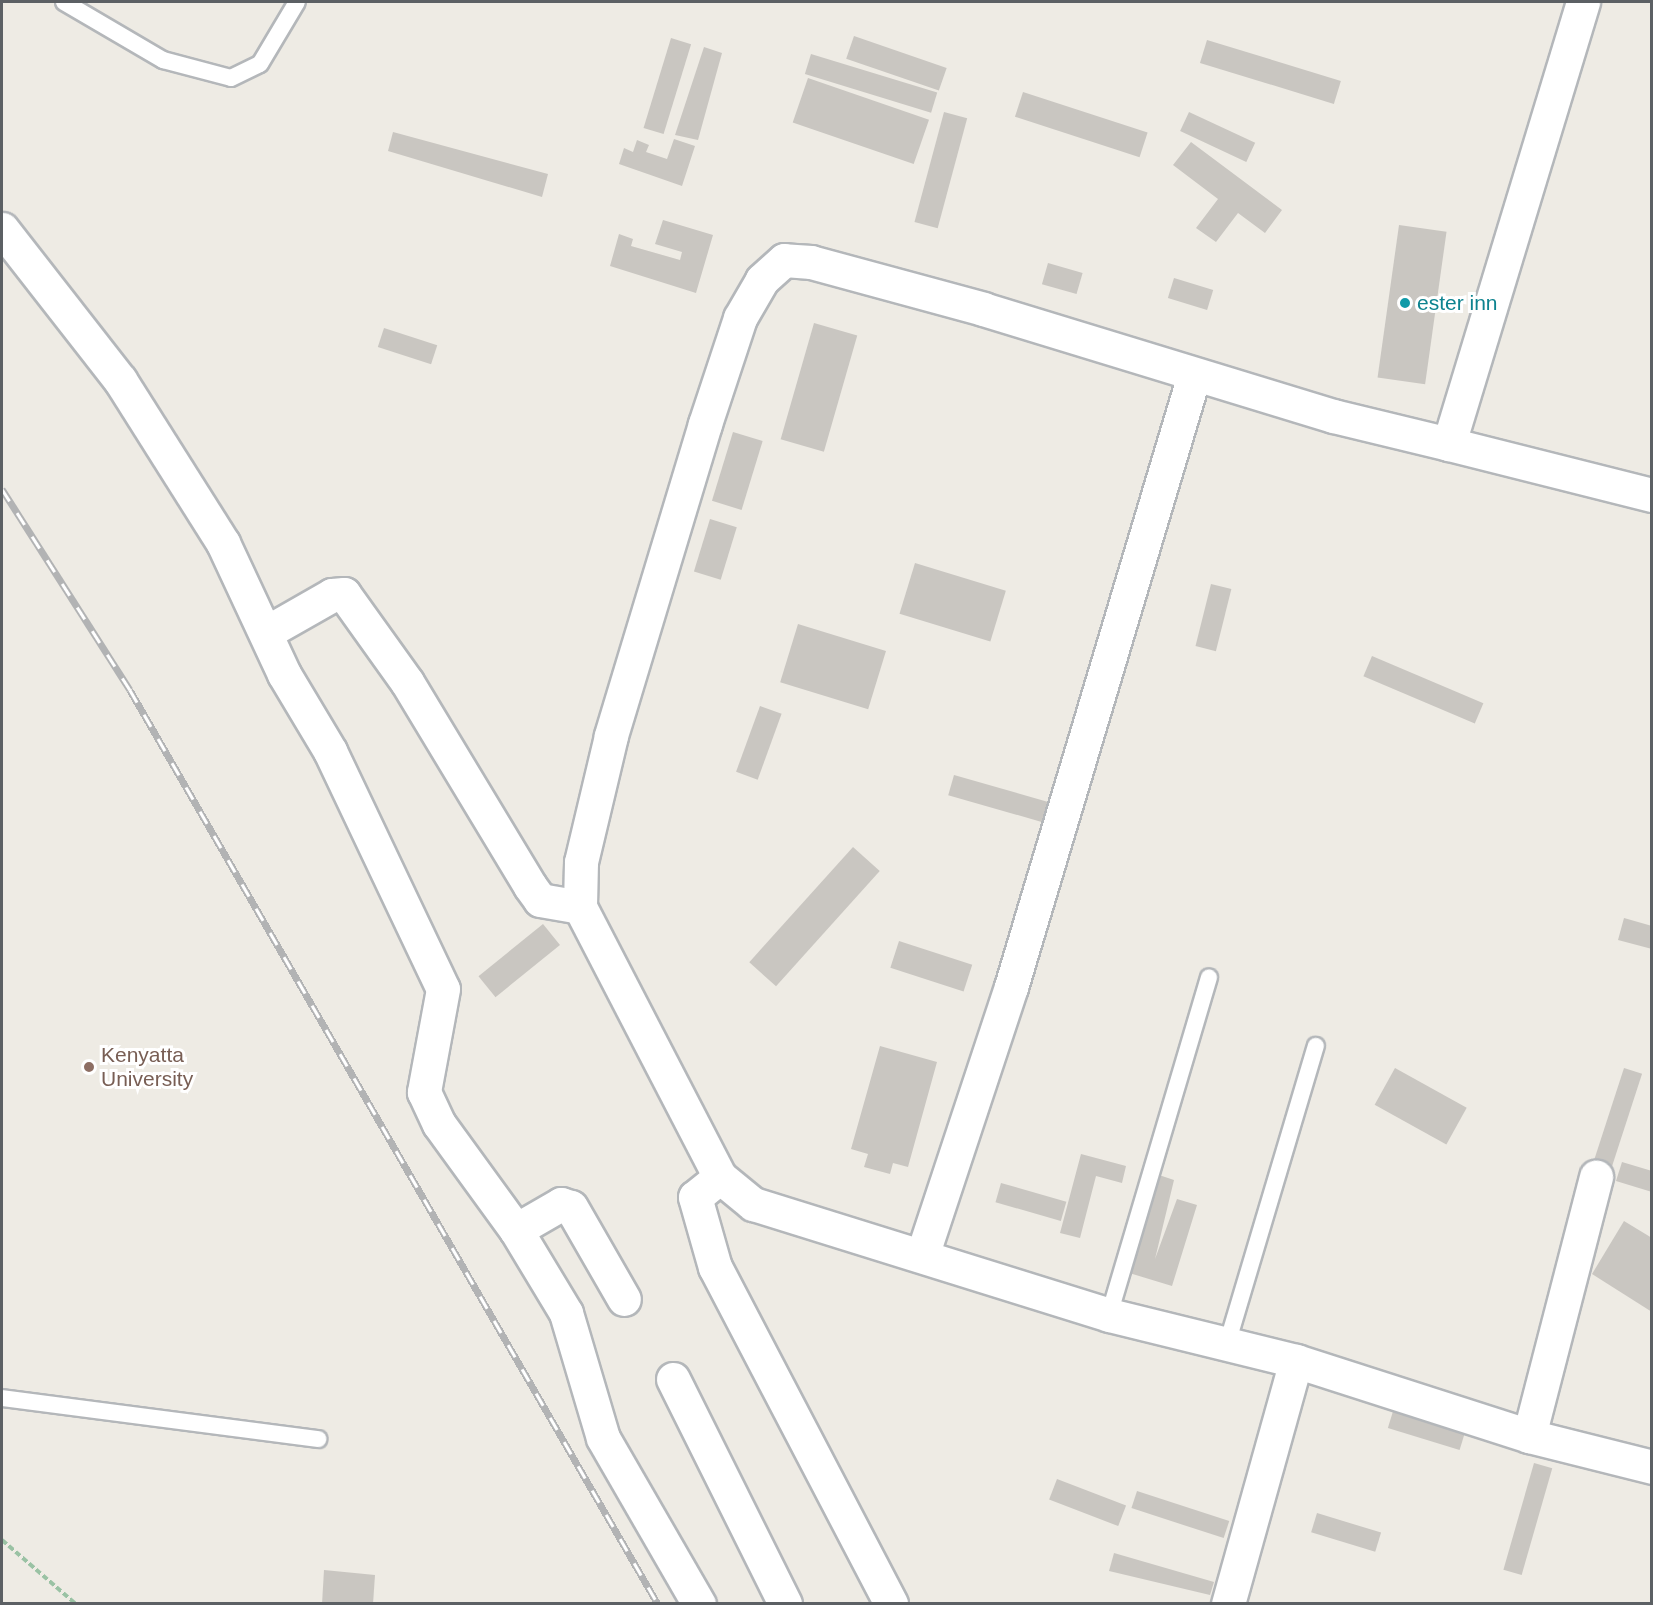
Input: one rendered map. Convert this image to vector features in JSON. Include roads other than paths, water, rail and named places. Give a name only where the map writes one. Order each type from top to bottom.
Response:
[{"type":"street","points":[[1449,444],[1583,2]]},
{"type":"street","points":[[2,229],[120,380],[223,543],[443,989],[424,1092],[438,1124],[516,1230],[566,1313],[612,1456],[699,1604]]},
{"type":"street","points":[[1652,495],[1449,444],[1194,375],[984,309],[811,262],[784,260],[762,280],[740,318],[705,424],[608,747],[581,862],[580,907],[720,1176],[772,1213],[923,1253],[1109,1315],[1296,1360],[1528,1436],[1652,1467]]},
{"type":"street","points":[[923,1253],[1011,987],[1194,375]]},
{"type":"street","points":[[267,632],[332,595],[344,594],[407,682],[540,900],[580,907]]},
{"type":"street","points":[[720,1176],[695,1197],[716,1267],[891,1604]]},
{"type":"street","points":[[1528,1436],[1596,1177]]},
{"type":"street","points":[[516,1230],[561,1204],[571,1207],[624,1299]]},
{"type":"street","points":[[1228,1604],[1296,1360]]},
{"type":"street","points":[[673,1379],[785,1604]]},
{"type":"lane","points":[[64,2],[163,60],[231,78],[260,64],[297,2]]},
{"type":"lane","points":[[1109,1315],[1209,977]]},
{"type":"lane","points":[[1227,1344],[1317,1046]]},
{"type":"lane","points":[[2,1398],[318,1439]]},
{"type":"railway","points":[[2,489],[130,690],[658,1604]]},
{"type":"place","name":"ester inn","points":[[1405,303]]},
{"type":"place","name":"Kenyatta University","points":[[89,1067]]}]
